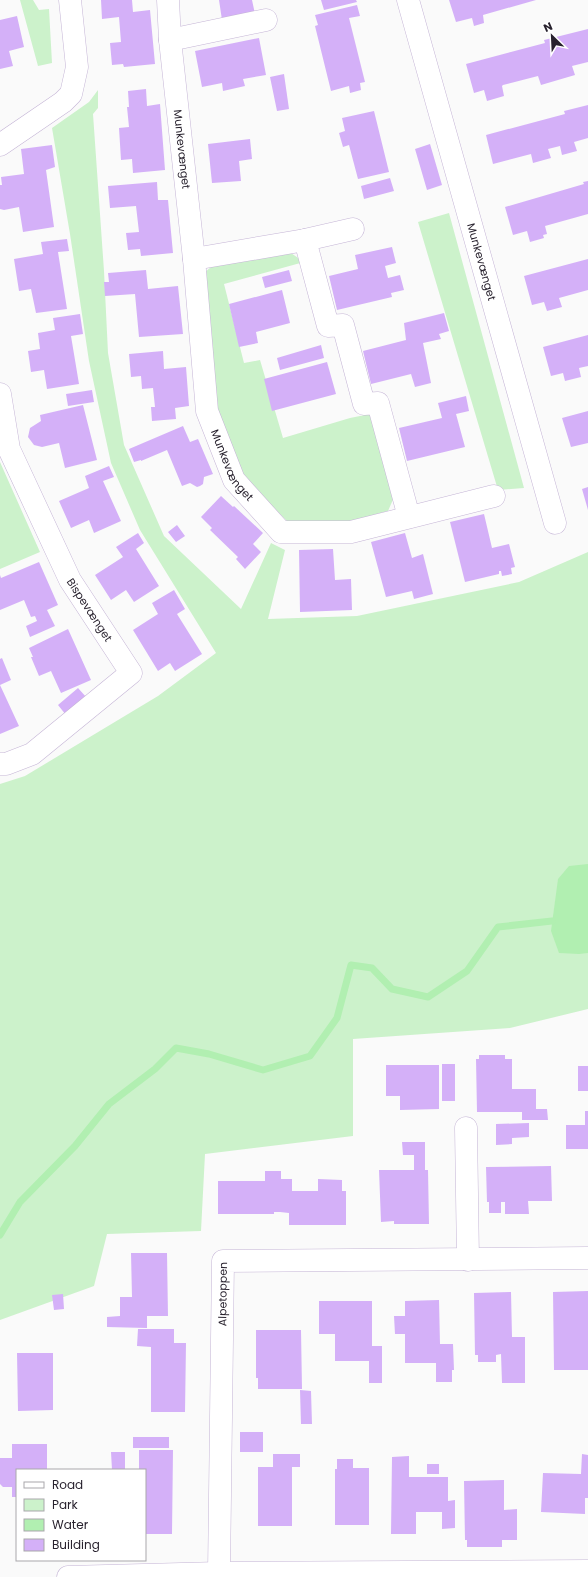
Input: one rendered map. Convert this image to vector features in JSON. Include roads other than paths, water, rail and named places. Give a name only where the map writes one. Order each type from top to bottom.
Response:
[{"type":"street","points":[[3,144],[63,102],[71,94],[77,67],[70,0]]},
{"type":"street","name":"Munkevænget","points":[[168,0],[170,40],[194,259],[207,411],[234,480],[281,532],[351,532],[494,496]]},
{"type":"street","name":"Munkevænget","points":[[408,0],[556,523]]},
{"type":"street","points":[[170,40],[266,20]]},
{"type":"street","points":[[194,259],[305,240],[353,230]]},
{"type":"street","points":[[305,240],[328,326],[343,325],[364,404],[378,404],[409,517]]},
{"type":"street","name":"Bispevænget","points":[[0,394],[9,449],[70,580],[131,673],[32,754],[6,764],[0,764]]},
{"type":"street","points":[[466,1128],[468,1260]]},
{"type":"street","name":"Alpetoppen","points":[[219,1573],[223,1261],[588,1258]]},
{"type":"street","points":[[68,1577],[219,1573],[588,1571]]},
{"type":"water","points":[[588,864],[588,953],[559,953],[551,931],[558,879],[569,866]]},
{"type":"waterway","points":[[0,1235],[20,1202],[75,1146],[109,1104],[155,1069],[176,1048],[209,1054],[263,1070],[310,1056],[337,1018],[351,965],[372,968],[392,989],[428,997],[467,971],[498,927],[552,921]]}]
